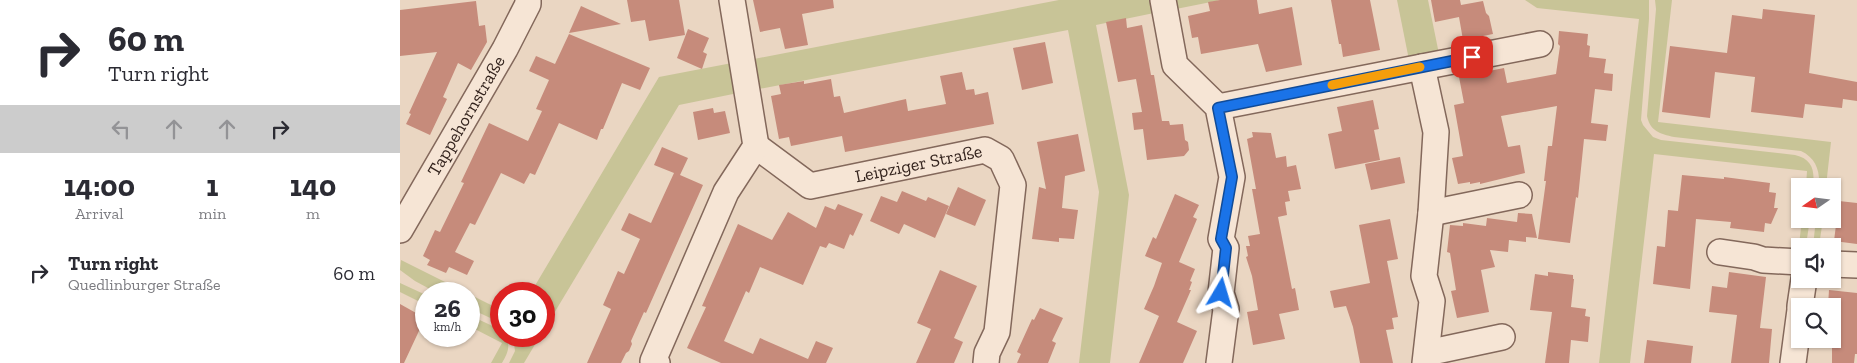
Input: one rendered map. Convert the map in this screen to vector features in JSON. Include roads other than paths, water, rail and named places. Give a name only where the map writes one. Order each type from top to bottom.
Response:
[{"type":"street","name":"Tappehornstraße","points":[[400,230],[505,49],[528,4],[528,0]]},
{"type":"street","points":[[657,363],[653,361],[726,192],[756,146],[732,0]]},
{"type":"street","points":[[1163,0],[1175,65],[1218,108],[1232,177],[1221,239],[1226,248],[1221,293],[1226,309],[1220,363]]},
{"type":"street","points":[[1218,108],[1540,44]]},
{"type":"street","points":[[1422,67],[1436,132],[1431,213],[1424,276],[1432,301],[1426,358],[1502,337]]},
{"type":"street","name":"Leipziger Straße","points":[[756,146],[810,186],[985,150],[1001,159],[1013,185],[997,332],[987,353],[986,363]]},
{"type":"street","points":[[1431,213],[1519,195]]},
{"type":"street","points":[[1720,252],[1763,260],[1791,262]]},
{"type":"street","points":[[1841,263],[1857,265]]},
{"type":"street","points":[[1793,363],[1795,348]]}]
